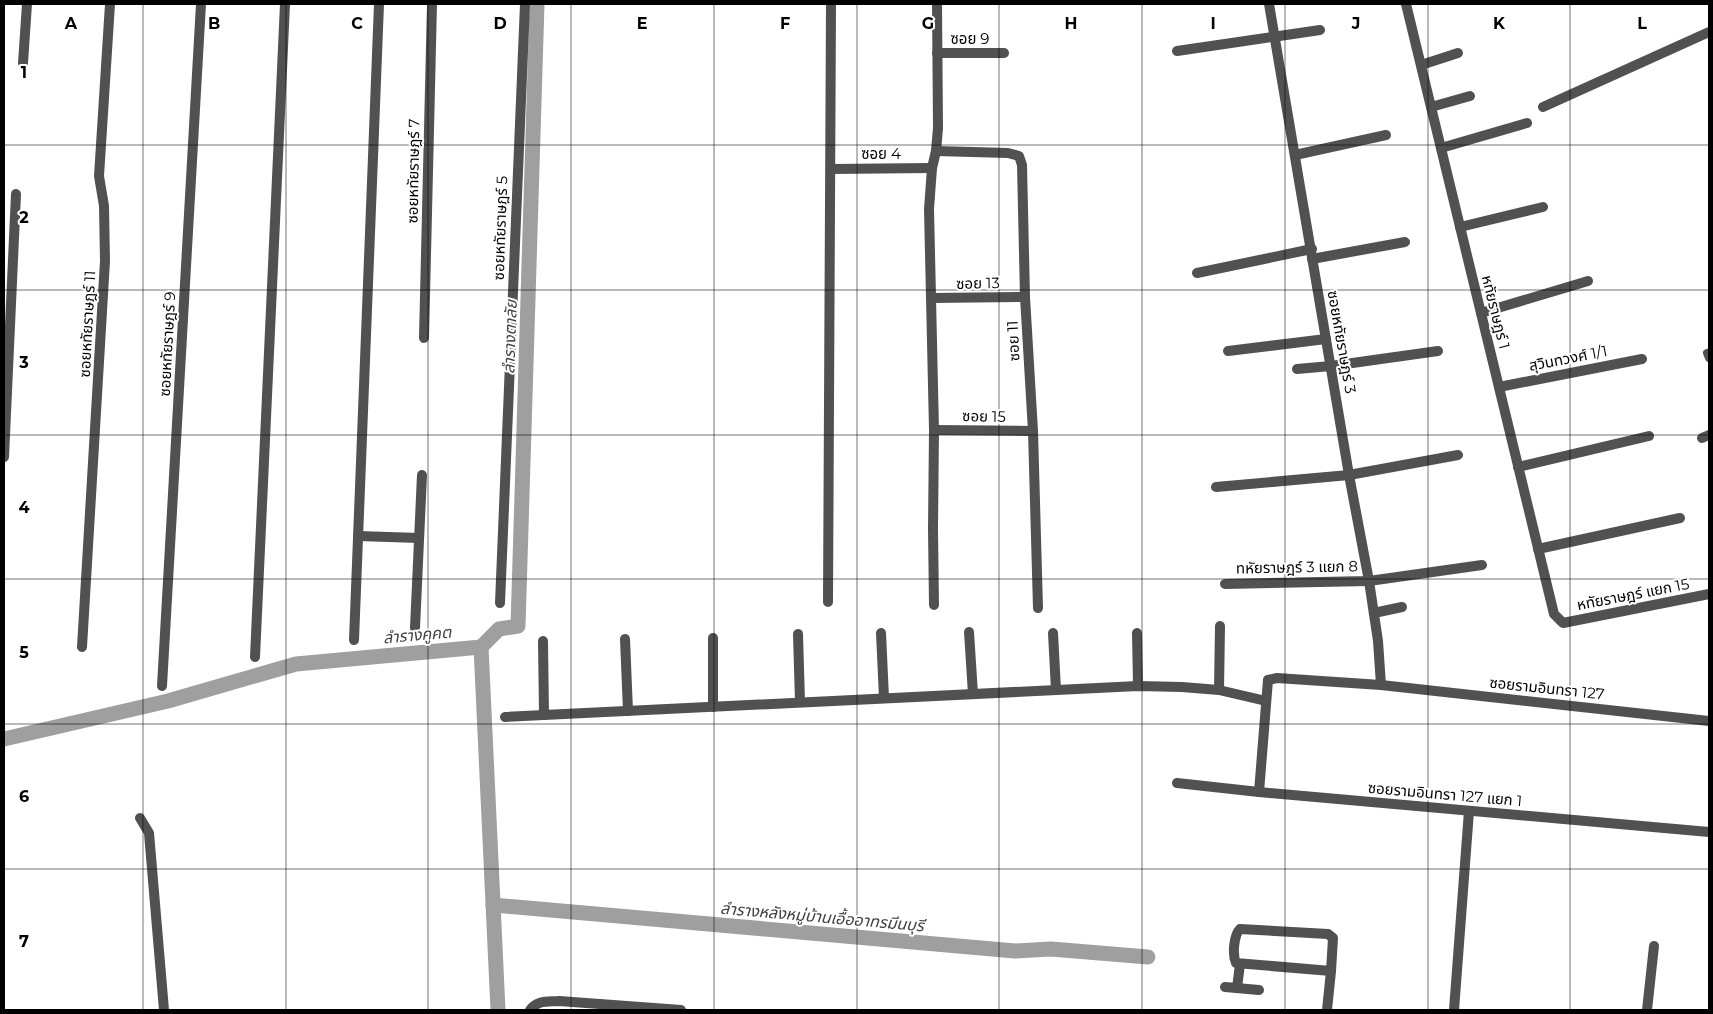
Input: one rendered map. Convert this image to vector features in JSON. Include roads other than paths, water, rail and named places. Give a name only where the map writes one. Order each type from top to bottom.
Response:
[{"type":"street","points":[[23,63],[27,4]]},
{"type":"street","name":"ซอยหทัยราษฎร์ 11","points":[[82,647],[105,261],[104,206],[99,176],[110,4]]},
{"type":"street","name":"ซอยหทัยราษฎร์ 9","points":[[162,686],[201,4]]},
{"type":"street","points":[[254,657],[286,4]]},
{"type":"street","points":[[354,640],[379,4]]},
{"type":"street","name":"ซอยหทัยราษฎร์ 7","points":[[424,338],[432,4]]},
{"type":"street","name":"ซอยหทัยราษฎร์ 5","points":[[500,603],[525,4]]},
{"type":"street","points":[[828,602],[831,4]]},
{"type":"street","points":[[934,605],[934,430],[929,209],[932,168],[938,128],[937,4]]},
{"type":"street","name":"ซอยหทัยราษฎร์ 3","points":[[1268,4],[1369,581],[1378,641],[1381,685]]},
{"type":"street","name":"หทัยราษฎร์ 1","points":[[1406,4],[1554,614],[1563,623]]},
{"type":"street","points":[[1177,51],[1320,30]]},
{"type":"street","points":[[1543,107],[1709,32]]},
{"type":"street","name":"ซอย 9","points":[[937,53],[1004,53]]},
{"type":"street","points":[[1421,65],[1458,53]]},
{"type":"street","points":[[1431,107],[1470,96]]},
{"type":"street","points":[[1441,148],[1527,123]]},
{"type":"street","points":[[1295,155],[1386,136]]},
{"type":"street","name":"ซอย 11","points":[[936,151],[1008,153],[1019,156],[1022,165],[1038,608]]},
{"type":"street","name":"ซอย 4","points":[[831,168],[932,168]]},
{"type":"street","points":[[4,458],[16,194]]},
{"type":"street","points":[[1460,227],[1543,207]]},
{"type":"street","points":[[1197,273],[1312,254],[1405,242]]},
{"type":"street","points":[[1481,313],[1588,281]]},
{"type":"street","name":"ซอย 13","points":[[932,298],[1026,297]]},
{"type":"street","points":[[1228,351],[1326,339]]},
{"type":"street","points":[[1297,369],[1438,351]]},
{"type":"street","name":"สุวินทวงศ์ 1/1","points":[[1499,387],[1642,358]]},
{"type":"street","name":"ซอย 15","points":[[934,430],[1033,431]]},
{"type":"street","points":[[1518,467],[1649,436]]},
{"type":"street","points":[[1216,487],[1349,475],[1458,455]]},
{"type":"street","points":[[415,628],[422,475]]},
{"type":"street","points":[[1538,549],[1680,518]]},
{"type":"street","points":[[358,536],[418,538]]},
{"type":"street","name":"ทหัยราษฎร์ 3 แยก 8","points":[[1225,584],[1369,581],[1482,565]]},
{"type":"street","name":"หทัยราษฎร์ แยก 15","points":[[1563,623],[1709,594]]},
{"type":"street","points":[[1374,613],[1402,607]]},
{"type":"street","points":[[1219,690],[1220,626]]},
{"type":"street","points":[[969,632],[973,694]]},
{"type":"street","points":[[881,633],[884,698]]},
{"type":"street","points":[[1053,633],[1056,690]]},
{"type":"street","points":[[798,634],[800,702]]},
{"type":"street","points":[[1137,634],[1138,686]]},
{"type":"street","points":[[713,638],[713,707]]},
{"type":"street","points":[[625,639],[628,711]]},
{"type":"street","points":[[543,642],[544,715]]},
{"type":"street","name":"ซอยรามอินทรา 127","points":[[1266,701],[1268,680],[1277,678],[1381,685],[1709,721]]},
{"type":"street","points":[[505,717],[1138,686],[1219,690],[1266,701],[1260,792]]},
{"type":"street","name":"ซอยรามอินทรา 127 แยก 1","points":[[1177,783],[1709,832]]},
{"type":"street","points":[[1454,1010],[1469,811]]},
{"type":"street","points":[[140,818],[150,833],[164,1010]]},
{"type":"street","points":[[1327,1010],[1334,944],[1333,938],[1328,934],[1240,929],[1236,934],[1234,959],[1240,964],[1331,971]]},
{"type":"street","points":[[1647,1010],[1654,946]]},
{"type":"street","points":[[1237,988],[1240,964]]},
{"type":"street","points":[[1225,986],[1259,990]]},
{"type":"street","points":[[530,1010],[543,1002],[559,1001],[682,1010]]},
{"type":"waterway","name":"ลำรางตาลัย","points":[[481,647],[499,629],[518,626],[537,4]]},
{"type":"waterway","name":"ลำรางคูคต","points":[[4,739],[168,701],[296,664],[481,647],[498,1010]]},
{"type":"waterway","name":"ลำรางหลังหมู่บ้านเอื้ออาทรมีนบุรี","points":[[493,905],[1015,951],[1051,949],[1148,957]]}]
